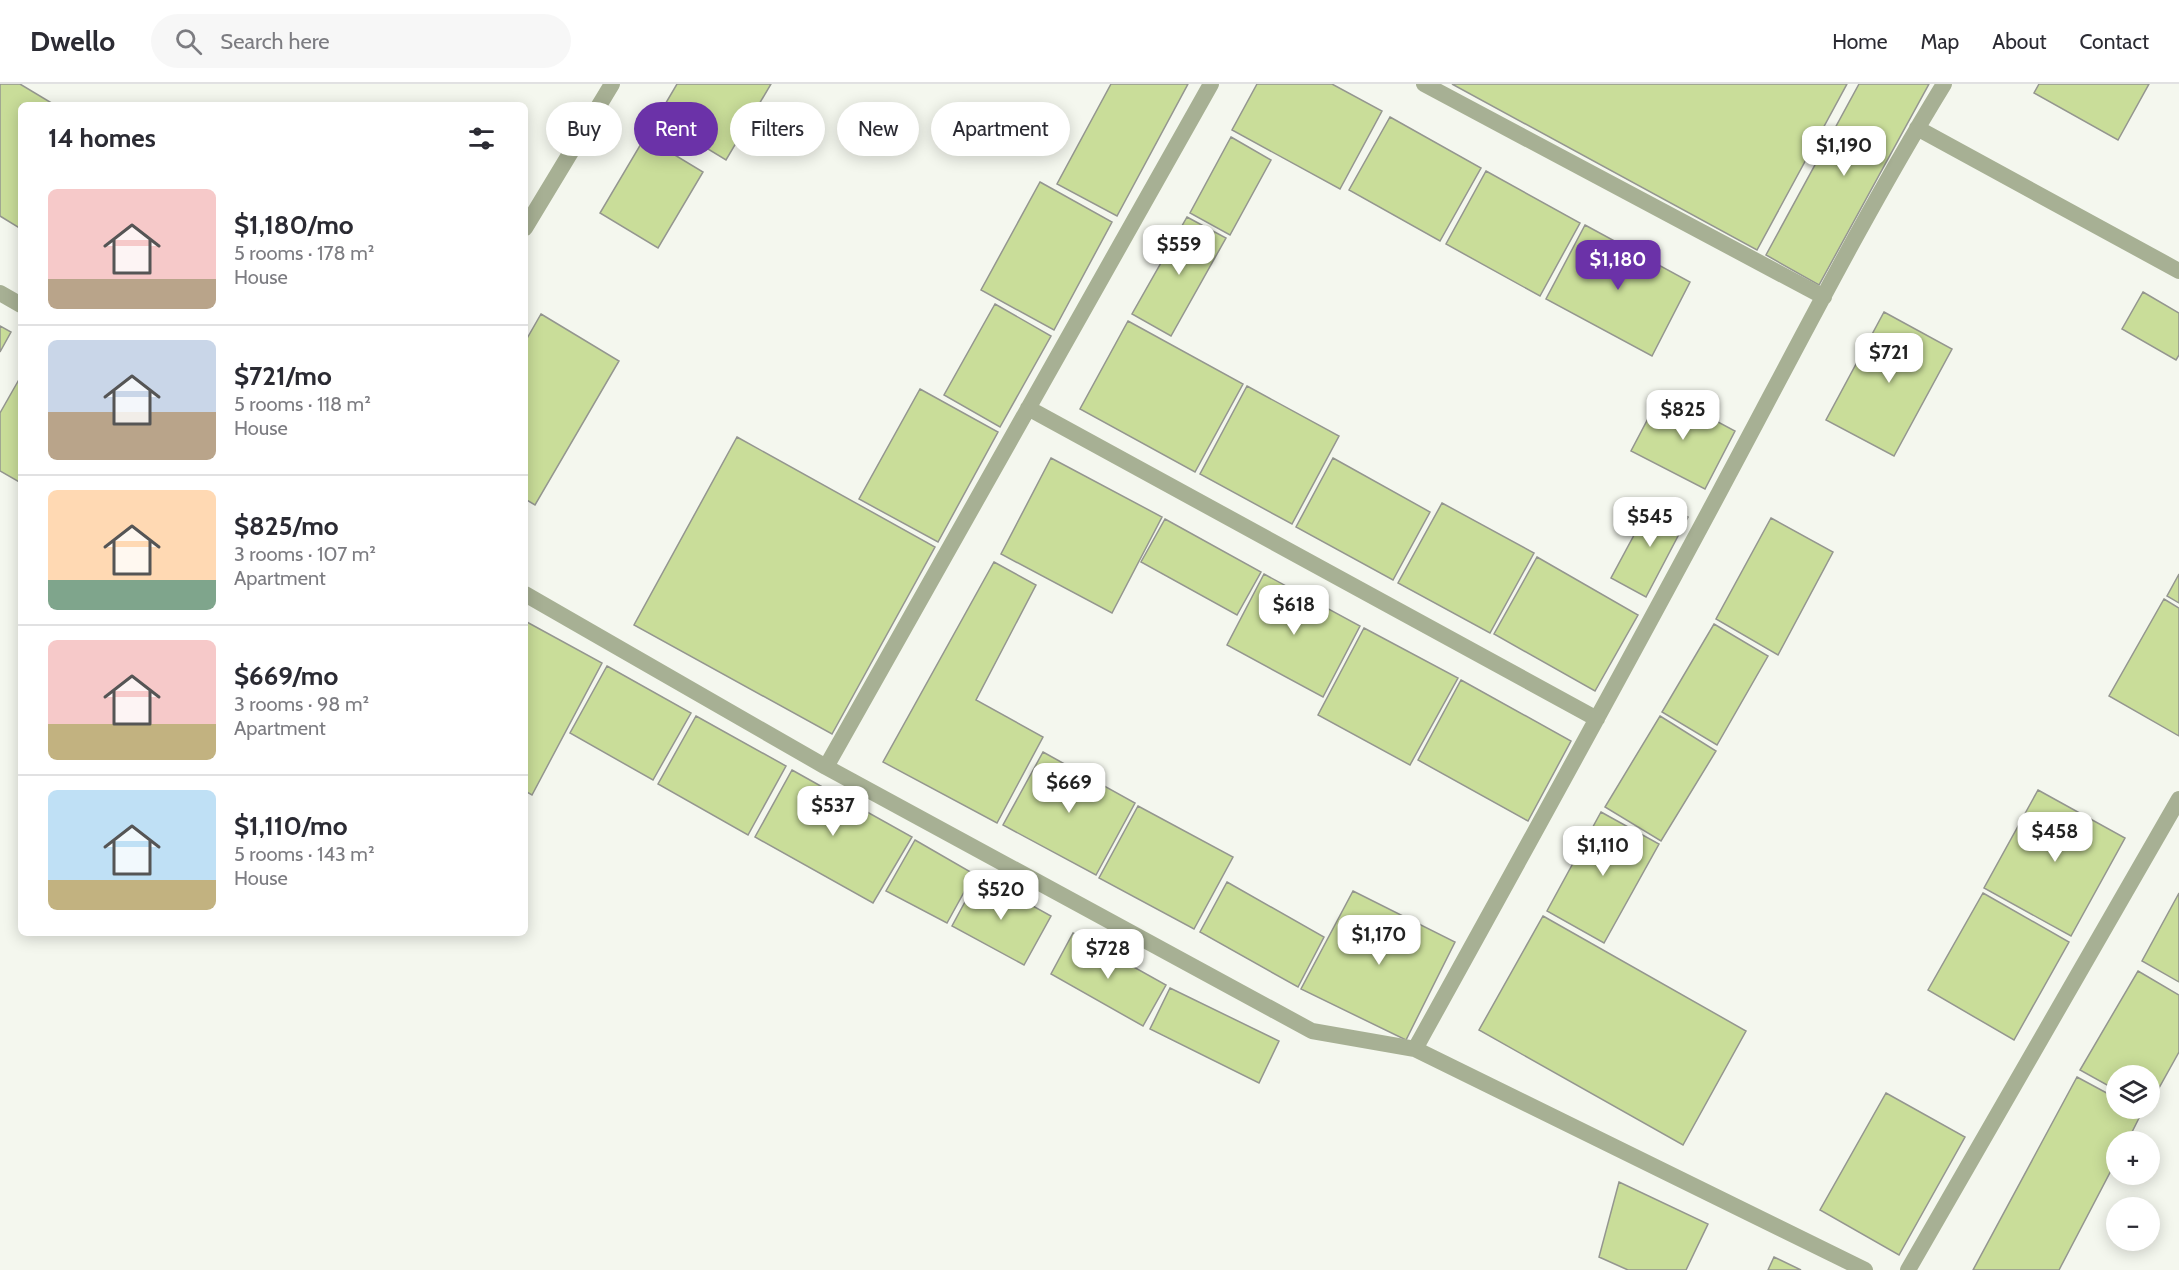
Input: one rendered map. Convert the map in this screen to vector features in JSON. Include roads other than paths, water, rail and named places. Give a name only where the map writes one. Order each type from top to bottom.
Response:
[{"type":"street","points":[[528,223],[612,84]]},
{"type":"street","points":[[826,767],[1211,84]]},
{"type":"street","points":[[1424,84],[1824,297]]},
{"type":"street","points":[[1415,1049],[1597,719],[1824,297],[1917,128],[1944,84]]},
{"type":"street","points":[[1917,128],[2179,271]]},
{"type":"street","points":[[0,293],[18,303]]},
{"type":"street","points":[[1028,408],[1597,719]]},
{"type":"street","points":[[528,596],[826,767],[1312,1031],[1415,1049],[1865,1270]]},
{"type":"street","points":[[1908,1270],[2179,799]]}]
